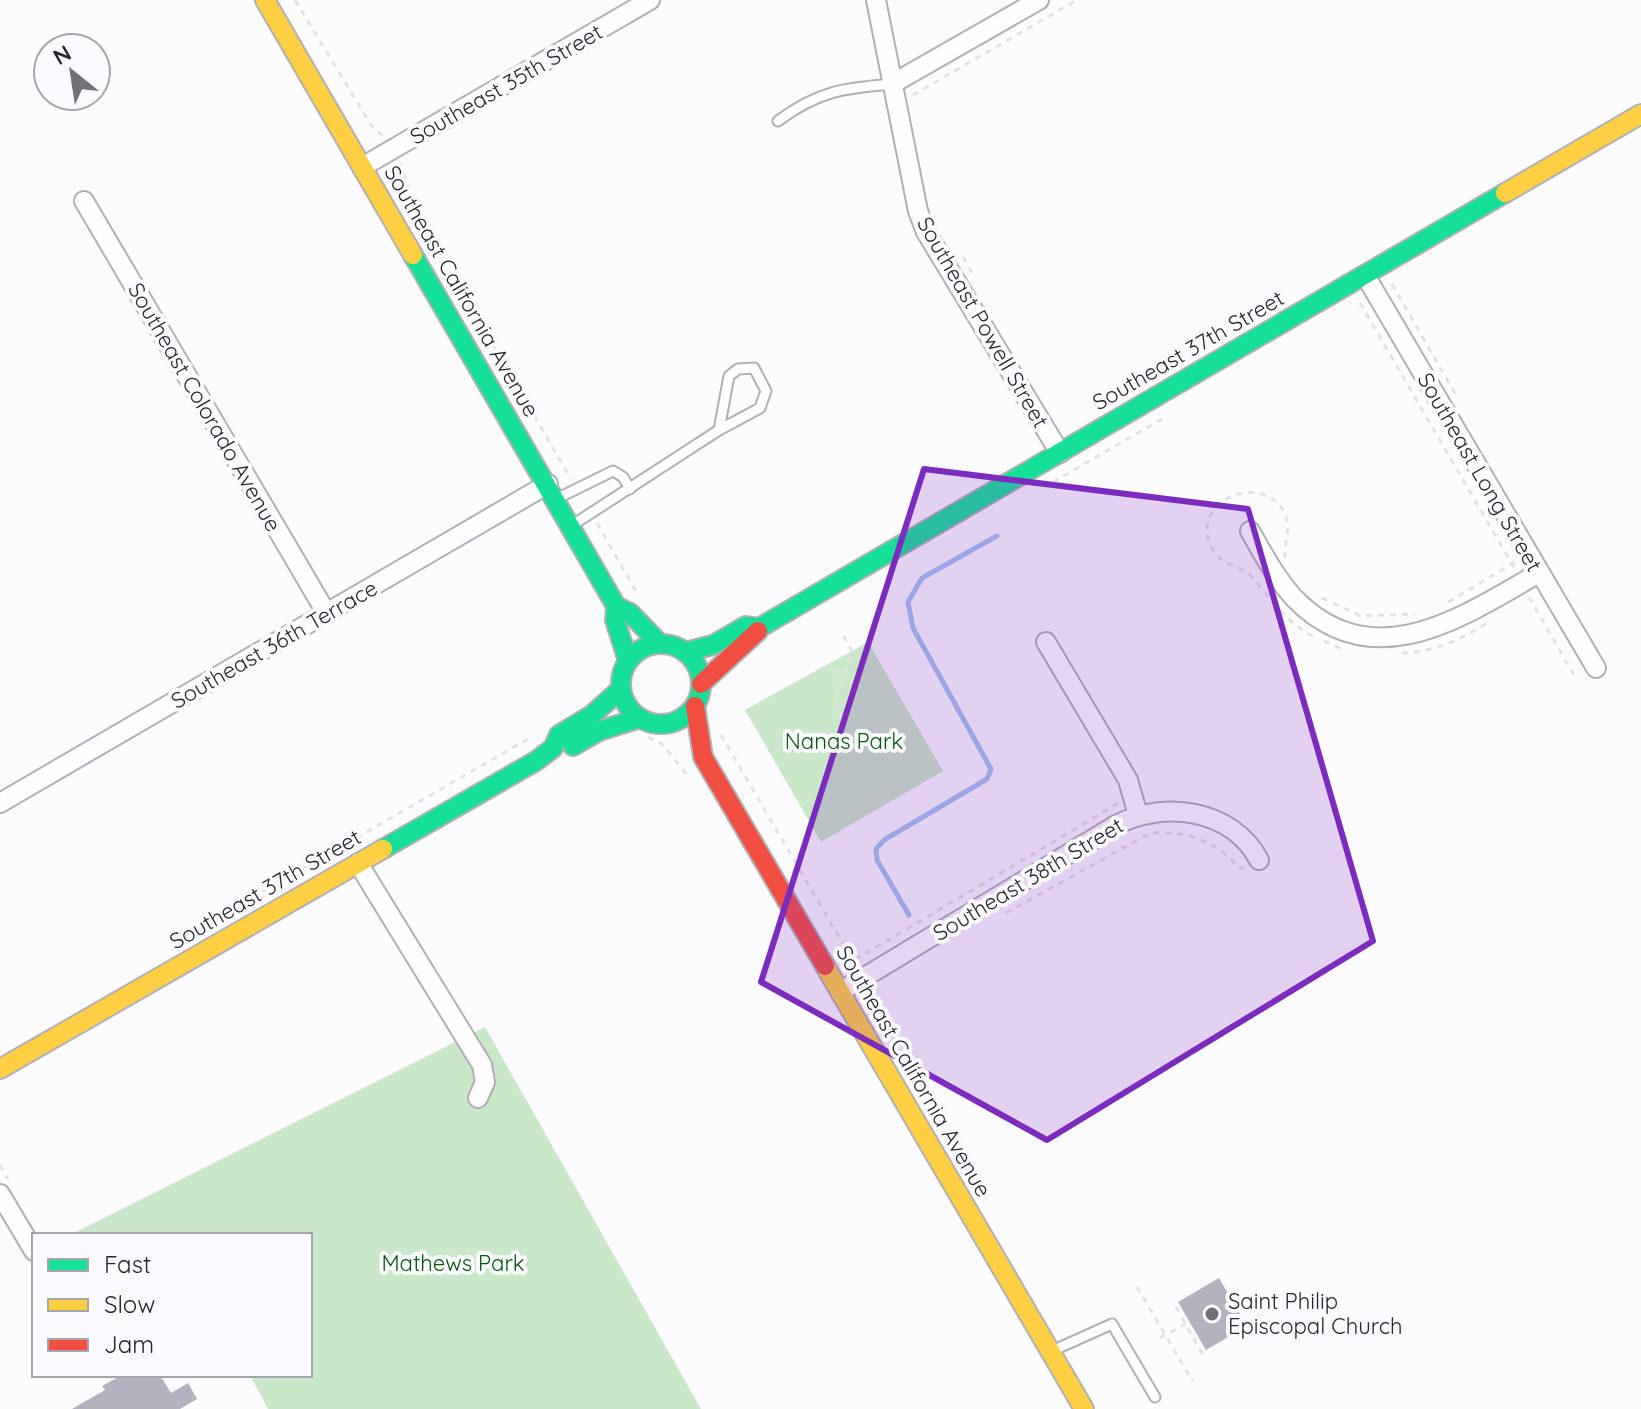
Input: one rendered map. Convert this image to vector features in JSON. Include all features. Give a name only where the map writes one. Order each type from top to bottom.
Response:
[{"type":"main road","name":"Southeast California Avenue","points":[[265,0],[616,606],[615,620],[628,661]]},
{"type":"main road","name":"Southeast 37th Street","points":[[685,652],[713,645],[746,626],[759,628],[1641,114]]},
{"type":"main road","name":"Southeast California Avenue","points":[[616,606],[630,613],[660,644]]},
{"type":"main road","name":"Southeast 37th Street","points":[[701,684],[722,663],[756,639],[759,628]]},
{"type":"main road","points":[[660,644],[685,652],[694,661],[701,684],[695,706],[674,722],[674,734],[640,718],[631,710],[621,689],[628,661],[637,652],[660,644]]},
{"type":"main road","name":"Southeast 37th Street","points":[[553,748],[559,735],[592,715],[621,689]]},
{"type":"main road","name":"Southeast California Avenue","points":[[695,706],[703,757],[1084,1409]]},
{"type":"main road","name":"Southeast 37th Street","points":[[0,1069],[553,748],[570,747],[599,731],[640,718]]},
{"type":"main road","name":"Southeast California Avenue","points":[[674,734],[703,757]]},
{"type":"street","name":"Southeast 35th Street","points":[[362,167],[650,0]]},
{"type":"street","name":"Southeast Powell Street","points":[[876,0],[914,198],[926,232],[1066,449]]},
{"type":"street","points":[[892,84],[1039,0]]},
{"type":"street","name":"Southeast Colorado Avenue","points":[[84,201],[327,614]]},
{"type":"street","name":"Southeast Long Street","points":[[1365,275],[1596,668]]},
{"type":"street","name":"Southeast 36th Terrace","points":[[0,803],[327,614],[552,492]]},
{"type":"street","points":[[1250,531],[1296,599],[1334,626],[1371,636],[1396,638],[1438,629],[1544,580]]},
{"type":"street","points":[[1046,642],[1136,806]]},
{"type":"street","name":"Southeast 38th Street","points":[[840,992],[1116,825],[1136,806],[1206,817],[1236,833],[1259,860]]},
{"type":"street","points":[[358,863],[482,1065],[485,1082],[478,1098]]},
{"type":"street","points":[[0,1194],[32,1248]]},
{"type":"lane","points":[[778,121],[802,103],[838,88],[892,84]]},
{"type":"lane","points":[[571,526],[719,430],[760,408],[766,391],[754,368],[738,369],[729,376],[719,430]]},
{"type":"lane","points":[[552,492],[576,487],[613,471],[623,477],[630,489]]},
{"type":"lane","points":[[1051,1351],[1112,1324],[1155,1397]]},
{"type":"path","points":[[295,0],[371,125],[400,161],[421,221],[576,487]]},
{"type":"path","points":[[909,97],[1077,0]]},
{"type":"path","points":[[956,246],[979,285]]},
{"type":"path","points":[[1042,488],[1167,416]]},
{"type":"path","points":[[1066,449],[1084,465]]},
{"type":"path","points":[[1291,566],[1284,557],[1287,522],[1273,499],[1247,491],[1235,493],[1215,509],[1207,521],[1209,542],[1219,560],[1250,574],[1272,603],[1303,631],[1350,650]]},
{"type":"path","points":[[591,513],[643,603]]},
{"type":"path","points":[[1440,606],[1529,554]]},
{"type":"path","points":[[1517,604],[1529,597],[1544,580]]},
{"type":"path","points":[[1526,592],[1575,677]]},
{"type":"path","points":[[1317,596],[1361,616],[1418,614]]},
{"type":"path","points":[[1390,654],[1419,652],[1458,641],[1493,619]]},
{"type":"path","points":[[841,631],[853,653],[835,702],[841,719]]},
{"type":"path","points":[[833,672],[846,670]]},
{"type":"path","points":[[841,684],[847,689]]},
{"type":"path","points":[[719,730],[853,961],[1113,805],[1136,806]]},
{"type":"path","points":[[1001,915],[1150,833],[1177,832],[1207,840],[1240,869],[1259,860]]},
{"type":"path","points":[[1137,1287],[1193,1382]]},
{"type":"path","points":[[1176,1307],[1203,1355]]},
{"type":"path","points":[[1160,1338],[1185,1324]]},
{"type":"highlighted area","points":[[924,469],[1248,509],[1373,941],[1047,1140],[761,982]]},
{"type":"green space","name":"Nanas Park","points":[[868,642],[943,771],[821,842],[745,710]]},
{"type":"green space","name":"Mathews Park","points":[[485,1027],[701,1409],[268,1409],[251,1377],[312,1377],[312,1233],[74,1233]]},
{"type":"building","name":"Saint Philip Episcopal Church","points":[[1219,1278],[1247,1326],[1206,1350],[1178,1302]]},
{"type":"building","points":[[118,1377],[161,1377],[171,1393],[188,1383],[197,1399],[180,1409],[72,1409],[105,1390],[102,1386]]},
{"type":"waterway","points":[[909,915],[877,860],[876,849],[884,840],[987,779],[991,769],[913,628],[908,602],[922,578],[997,536]]},
{"type":"traffic: fast","points":[[685,652],[713,645],[746,626],[759,628],[1505,193]]},
{"type":"traffic: fast","points":[[413,255],[616,606],[615,620],[628,661]]},
{"type":"traffic: fast","points":[[616,606],[630,613],[660,644]]},
{"type":"traffic: fast","points":[[661,644],[676,647],[689,656],[698,669],[701,684],[698,699],[689,712],[676,721],[661,724],[646,721],[633,712],[624,699],[621,684],[624,669],[633,656],[646,647],[661,644]]},
{"type":"traffic: fast","points":[[383,849],[536,761],[553,748],[559,735],[592,715],[621,689]]},
{"type":"traffic: fast","points":[[573,746],[599,731],[640,718]]},
{"type":"traffic: slow","points":[[265,0],[413,255]]},
{"type":"traffic: slow","points":[[1505,193],[1641,114]]},
{"type":"traffic: slow","points":[[0,1069],[383,849]]},
{"type":"traffic: slow","points":[[825,966],[1084,1409]]},
{"type":"traffic: jam","points":[[701,684],[758,631]]},
{"type":"traffic: jam","points":[[695,706],[703,757],[825,966]]},
{"type":"place","name":"Saint Philip Episcopal Church","points":[[1212,1314]]}]
